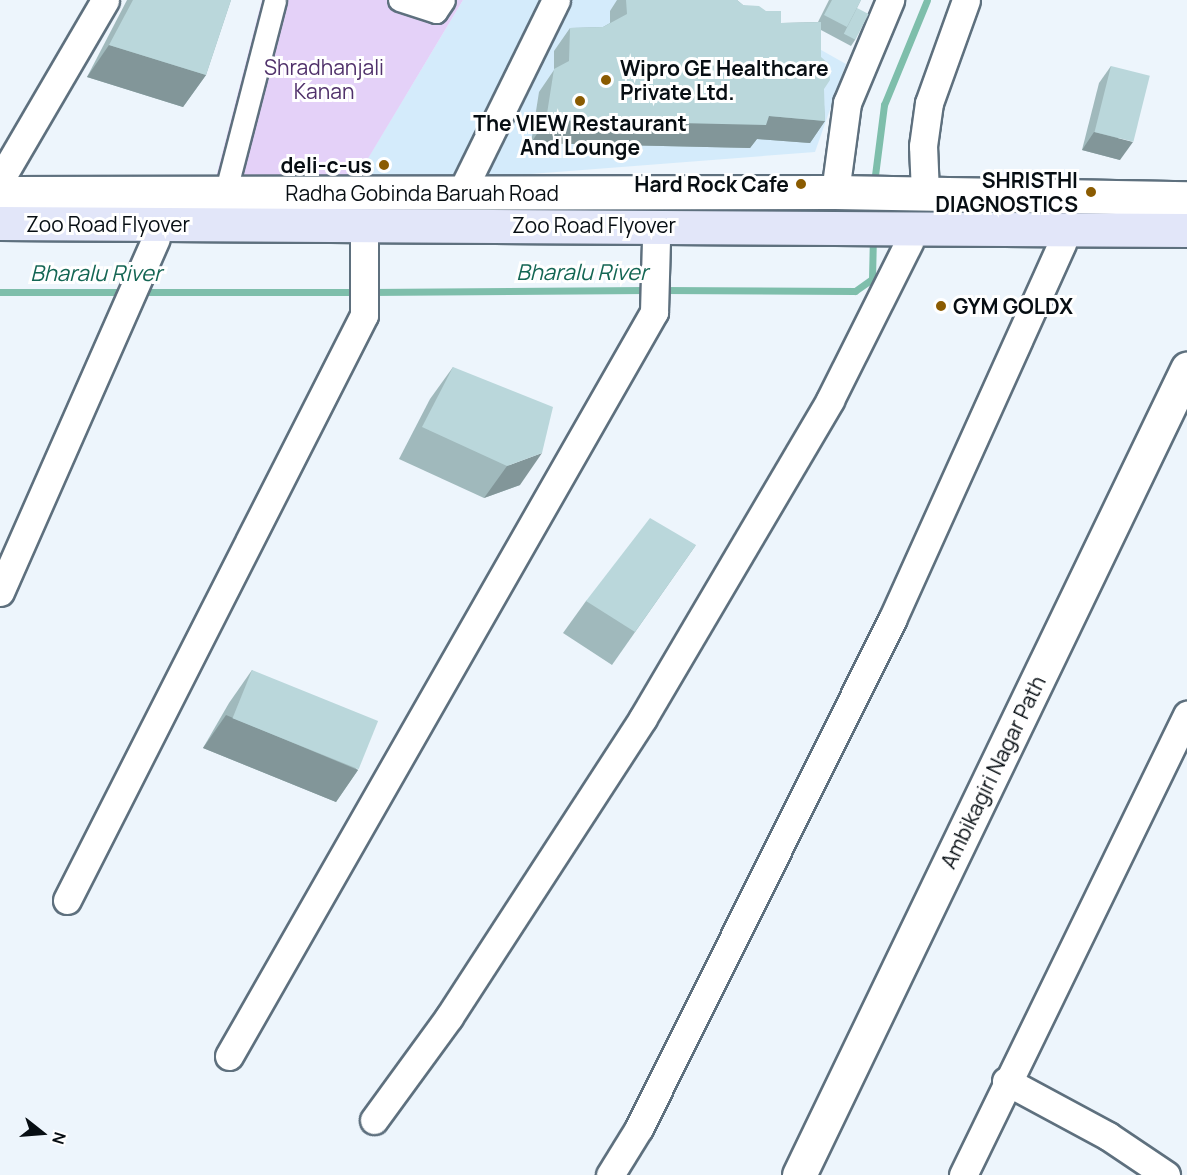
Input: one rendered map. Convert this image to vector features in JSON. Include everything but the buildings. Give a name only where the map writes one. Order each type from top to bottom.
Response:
[{"type":"main road","name":"Zoo Road Flyover","points":[[0,206],[1187,213]]},
{"type":"main road","name":"Zoo Road Flyover","points":[[0,223],[1187,230]]},
{"type":"street","points":[[0,180],[105,0]]},
{"type":"street","points":[[225,194],[275,0]]},
{"type":"street","points":[[399,0],[436,12],[444,0]]},
{"type":"street","points":[[461,193],[556,0]]},
{"type":"street","points":[[840,192],[847,103],[890,0]]},
{"type":"street","points":[[913,194],[929,103],[966,0]]},
{"type":"street","name":"Radha Gobinda Baruah Road","points":[[0,193],[840,192],[1187,198]]},
{"type":"street","points":[[67,900],[364,315],[366,276],[364,238]]},
{"type":"street","points":[[0,239],[656,239],[1187,244]]},
{"type":"street","points":[[0,592],[156,239]]},
{"type":"street","points":[[230,1056],[654,312],[656,239]]},
{"type":"street","points":[[374,1120],[449,1017],[643,718],[830,400],[902,242]]},
{"type":"street","points":[[610,1175],[639,1128],[892,620],[1062,243]]},
{"type":"street","name":"Ambikagiri Nagar Path","points":[[799,1175],[1187,369]]},
{"type":"street","points":[[963,1175],[1006,1081],[1187,715]]},
{"type":"street","points":[[1006,1081],[1108,1136],[1166,1175]]},
{"type":"shaded area","points":[[463,0],[732,0],[846,64],[815,152],[480,178],[353,183]]},
{"type":"green space","name":"Shradhanjali Kanan","points":[[262,0],[463,0],[336,212],[207,212]]},
{"type":"waterway","name":"Bharalu River","points":[[874,183],[884,105],[927,0]]},
{"type":"waterway","name":"Bharalu River","points":[[660,290],[855,291],[872,279],[873,236]]},
{"type":"waterway","name":"Bharalu River","points":[[369,292],[648,290]]},
{"type":"waterway","name":"Bharalu River","points":[[0,292],[126,292]]},
{"type":"waterway","name":"Bharalu River","points":[[141,292],[357,292]]},
{"type":"place","name":"Wipro GE Healthcare Private Ltd.","points":[[606,80]]},
{"type":"place","name":"The VIEW Restaurant And Lounge","points":[[580,101]]},
{"type":"place","name":"deli-c-us","points":[[384,165]]},
{"type":"place","name":"Hard Rock Cafe","points":[[801,184]]},
{"type":"place","name":"SHRISTHI DIAGNOSTICS","points":[[1091,192]]},
{"type":"place","name":"GYM GOLDX","points":[[941,306]]}]
